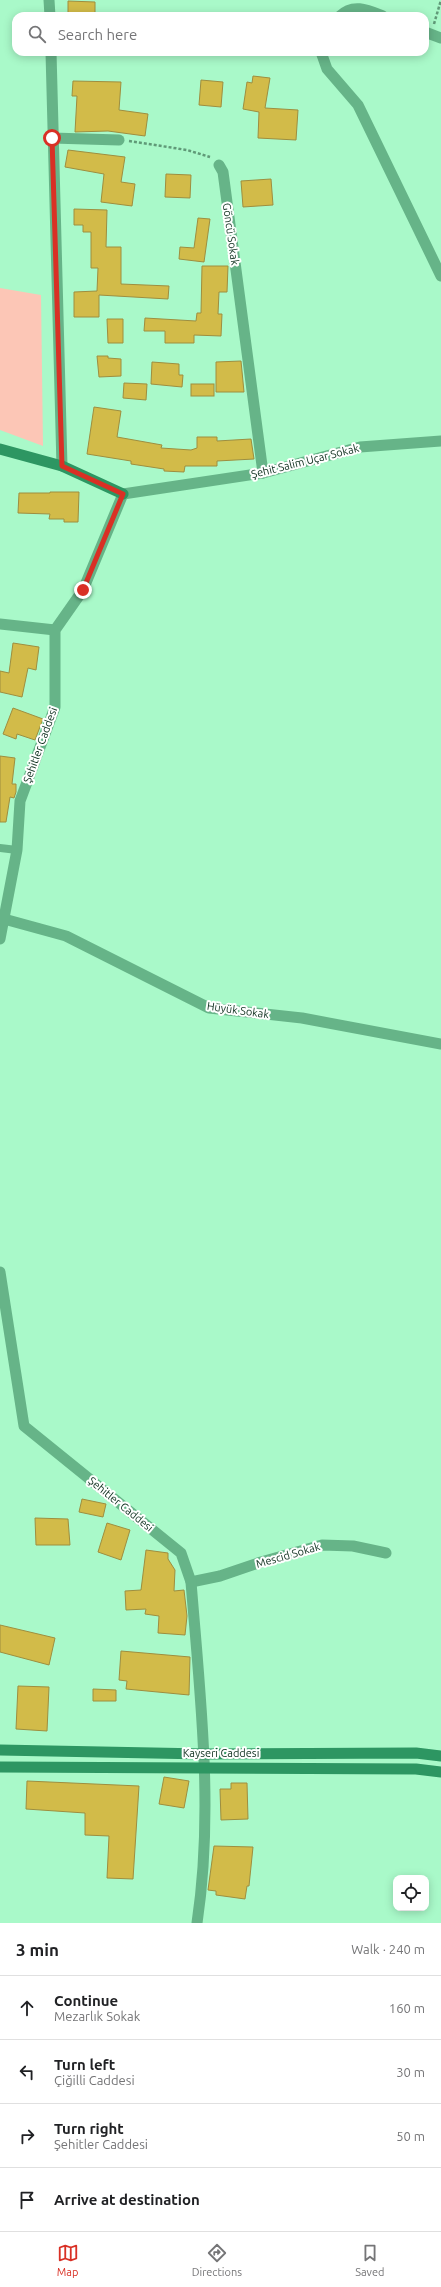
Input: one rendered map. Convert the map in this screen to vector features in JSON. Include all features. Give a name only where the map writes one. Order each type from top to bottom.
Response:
[{"type":"main road","points":[[0,449],[62,466],[123,494]]},
{"type":"main road","name":"Kayseri Caddesi","points":[[0,1750],[204,1754],[416,1752],[441,1756]]},
{"type":"main road","name":"Kayseri Caddesi","points":[[0,1767],[416,1769],[441,1772]]},
{"type":"street","points":[[49,0],[50,12]]},
{"type":"street","points":[[347,12],[354,8],[365,9],[373,12]]},
{"type":"street","points":[[51,56],[52,138],[62,466]]},
{"type":"street","points":[[322,56],[327,69],[358,105],[441,276]]},
{"type":"street","points":[[52,138],[119,140]]},
{"type":"street","name":"Göncü Sokak","points":[[219,165],[223,172],[263,473]]},
{"type":"street","name":"Şehit Salim Uçar Sokak","points":[[123,494],[263,473],[360,447],[441,442]]},
{"type":"street","points":[[0,624],[55,630],[83,590],[123,494]]},
{"type":"street","name":"Şehitler Caddesi","points":[[0,939],[17,850],[20,801],[55,707],[55,630]]},
{"type":"street","name":"Hüyük Sokak","points":[[4,919],[66,936],[209,1008],[302,1018],[441,1044]]},
{"type":"street","name":"Şehitler Caddesi","points":[[0,1272],[24,1426],[182,1552],[191,1582],[205,1768],[203,1883],[197,1923]]},
{"type":"street","name":"Mescid Sokak","points":[[191,1582],[220,1576],[322,1545],[353,1546],[386,1553]]},
{"type":"lane","points":[[0,848],[17,850]]},
{"type":"path","points":[[432,35],[441,0]]},
{"type":"path","points":[[119,140],[202,153],[219,165]]},
{"type":"shaded area","points":[[0,288],[41,295],[43,446],[0,430]]},
{"type":"building","points":[[68,1],[95,2],[95,12],[68,12]]},
{"type":"building","points":[[253,76],[270,78],[265,108],[298,110],[296,140],[258,138],[259,112],[243,109],[247,82],[252,83]]},
{"type":"building","points":[[201,80],[223,82],[221,107],[199,105]]},
{"type":"building","points":[[73,81],[121,82],[119,110],[148,114],[145,136],[108,131],[75,132],[77,96],[72,96]]},
{"type":"building","points":[[68,150],[125,157],[121,182],[135,184],[132,206],[101,202],[104,174],[65,167]]},
{"type":"building","points":[[166,174],[191,175],[190,198],[165,197]]},
{"type":"building","points":[[271,179],[273,205],[243,207],[241,181]]},
{"type":"building","points":[[74,209],[107,210],[106,247],[121,247],[121,284],[169,286],[168,299],[99,295],[99,317],[74,317],[74,292],[97,291],[98,268],[91,268],[91,232],[83,232],[83,225],[74,225]]},
{"type":"building","points":[[198,218],[210,219],[204,262],[179,259],[180,247],[194,248]]},
{"type":"building","points":[[202,266],[228,266],[227,292],[219,292],[218,314],[222,314],[221,336],[194,335],[194,343],[165,343],[165,331],[144,331],[145,318],[196,321],[197,313],[201,313]]},
{"type":"building","points":[[107,319],[123,319],[123,343],[108,343]]},
{"type":"building","points":[[97,356],[108,356],[108,358],[121,359],[121,376],[99,377]]},
{"type":"building","points":[[241,361],[244,392],[216,392],[216,362]]},
{"type":"building","points":[[152,362],[179,364],[179,375],[183,375],[182,387],[151,384]]},
{"type":"building","points":[[124,383],[147,384],[146,400],[123,398]]},
{"type":"building","points":[[191,384],[214,384],[214,396],[191,396]]},
{"type":"building","points":[[94,407],[121,411],[117,437],[162,445],[161,448],[191,450],[197,448],[197,437],[217,437],[217,441],[251,439],[254,459],[217,461],[217,466],[185,466],[184,472],[164,471],[164,469],[131,464],[131,461],[87,454]]},
{"type":"building","points":[[79,492],[78,522],[64,522],[64,519],[49,519],[50,514],[18,513],[19,493]]},
{"type":"building","points":[[13,643],[39,647],[36,670],[28,668],[22,697],[0,692],[0,671],[9,673]]},
{"type":"building","points":[[13,708],[43,719],[35,740],[17,734],[16,739],[3,734]]},
{"type":"building","points":[[0,756],[15,758],[12,784],[16,784],[16,792],[14,798],[10,797],[6,822],[0,822]]},
{"type":"building","points":[[82,1499],[106,1504],[103,1517],[79,1512]]},
{"type":"building","points":[[35,1518],[68,1519],[70,1545],[36,1545]]},
{"type":"building","points":[[107,1523],[130,1530],[121,1560],[98,1552]]},
{"type":"building","points":[[146,1550],[168,1553],[168,1559],[175,1570],[174,1591],[184,1590],[187,1616],[185,1635],[158,1633],[159,1616],[145,1614],[146,1609],[126,1610],[125,1591],[141,1590]]},
{"type":"building","points":[[0,1625],[55,1638],[49,1665],[0,1652]]},
{"type":"building","points":[[121,1651],[190,1657],[189,1695],[126,1689],[127,1681],[119,1680]]},
{"type":"building","points":[[18,1686],[49,1687],[47,1731],[16,1729]]},
{"type":"building","points":[[93,1689],[116,1690],[116,1701],[93,1701]]},
{"type":"building","points":[[164,1777],[189,1781],[184,1808],[159,1804]]},
{"type":"building","points":[[27,1781],[139,1786],[133,1879],[107,1878],[109,1836],[85,1835],[85,1813],[26,1809]]},
{"type":"building","points":[[231,1783],[247,1783],[248,1819],[221,1820],[220,1789],[231,1789]]},
{"type":"building","points":[[214,1846],[253,1847],[249,1886],[247,1886],[245,1899],[216,1895],[216,1891],[208,1890]]},
{"type":"route","points":[[52,138],[62,466],[123,494],[83,590]]}]
